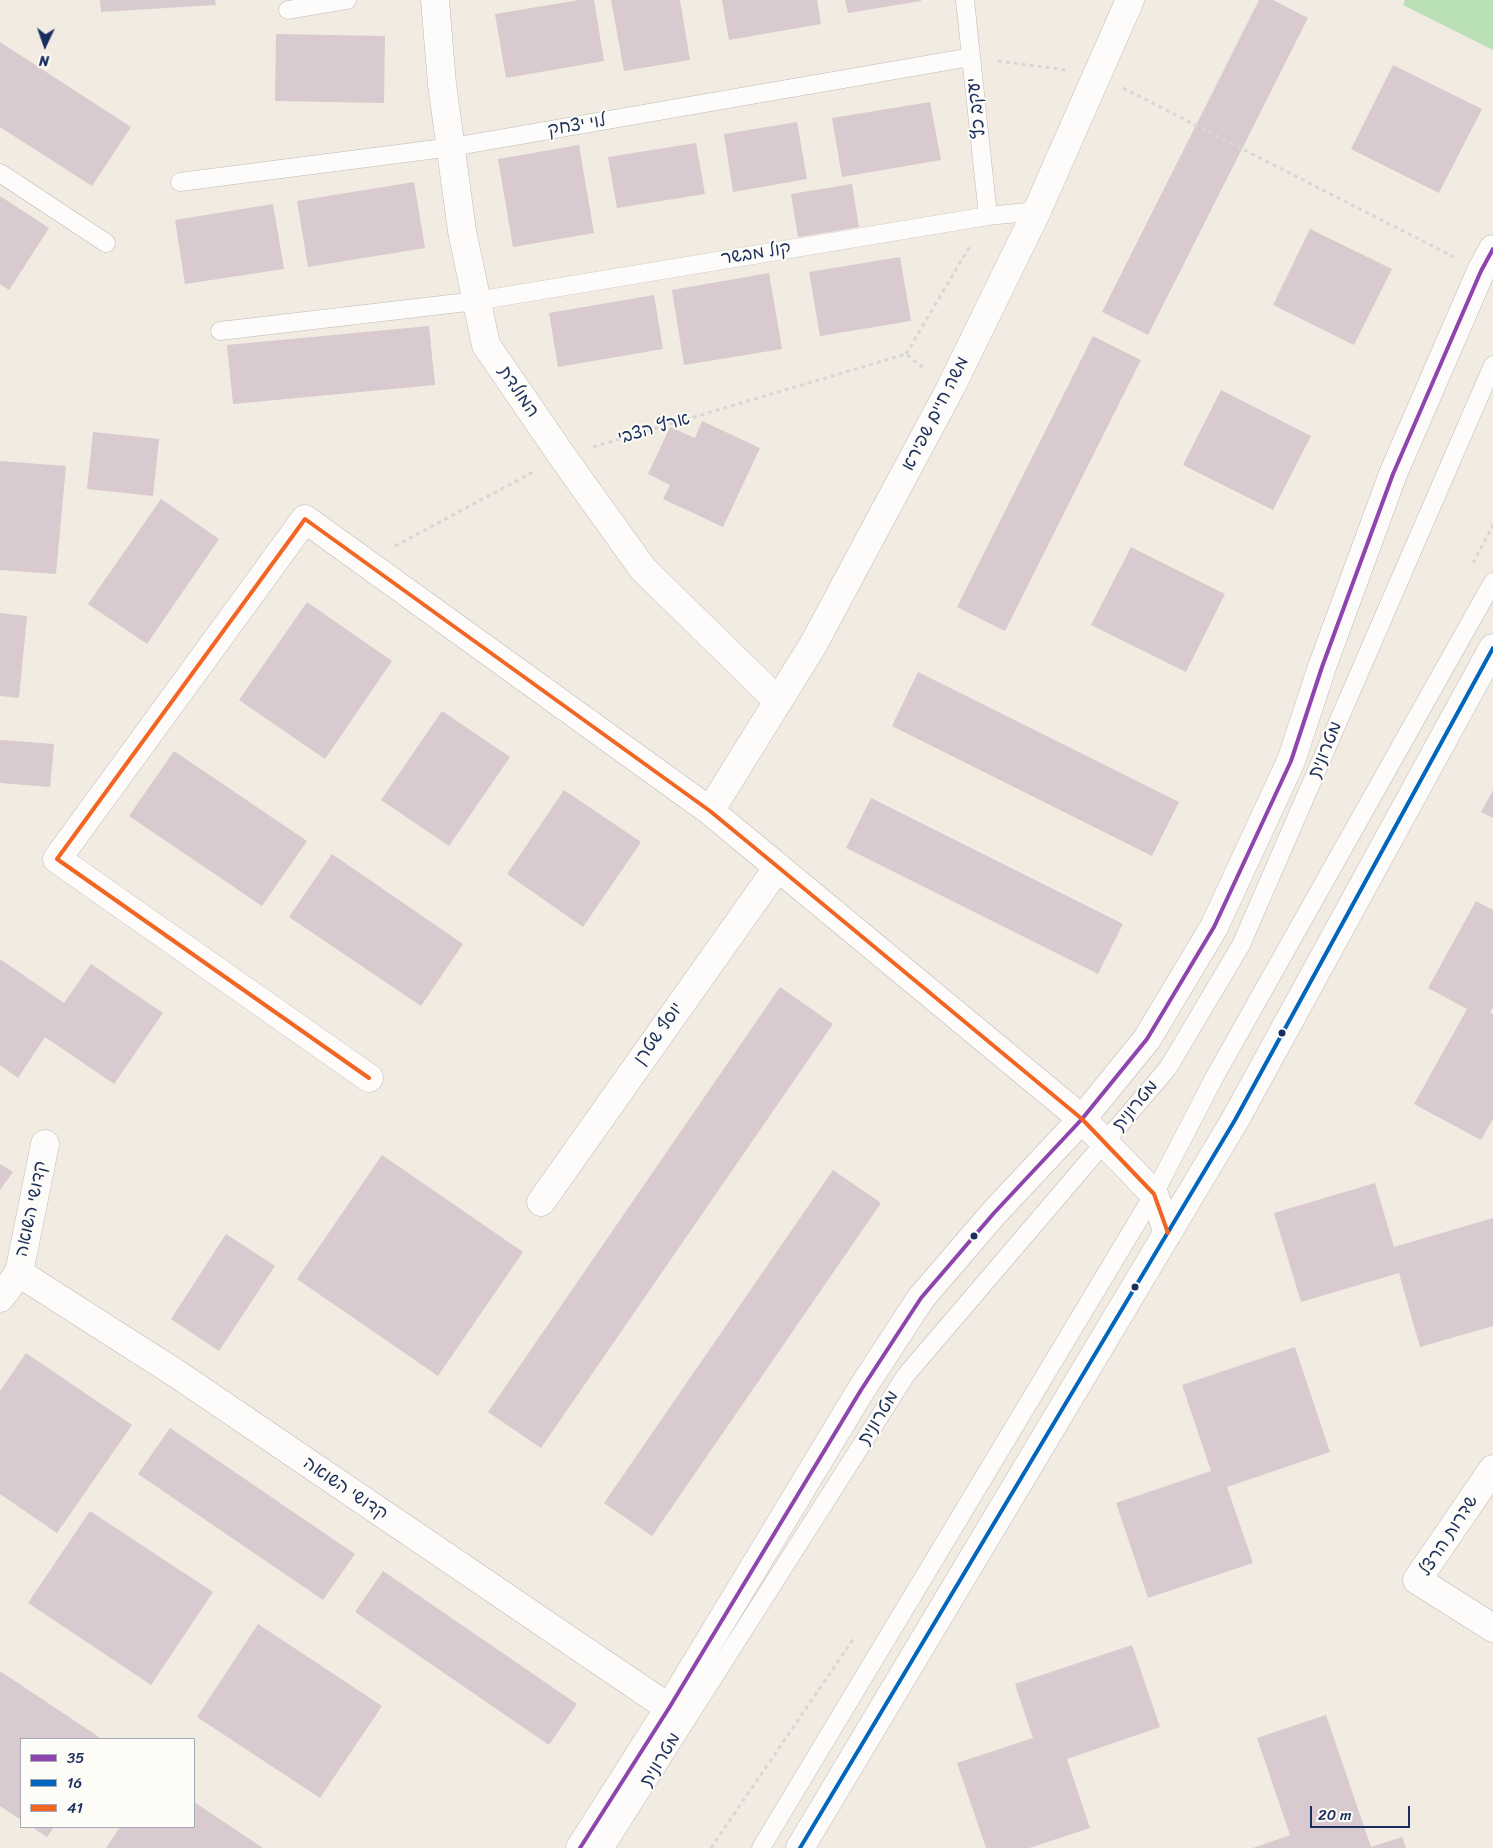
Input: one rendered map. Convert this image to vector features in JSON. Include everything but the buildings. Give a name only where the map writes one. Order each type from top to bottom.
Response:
[{"type":"street","name":"המולדת","points":[[436,0],[442,84],[462,231],[486,345],[562,456],[643,568],[778,702]]},
{"type":"street","name":"משה חיים שפירא","points":[[710,811],[813,644],[950,389],[1037,211],[1130,0]]},
{"type":"street","points":[[580,1848],[669,1708],[861,1390],[921,1298],[994,1213],[1082,1120],[1147,1039],[1214,927],[1291,760],[1322,667],[1393,474],[1487,260]]},
{"type":"street","points":[[368,1078],[58,860],[305,519],[710,811],[778,867],[1106,1142],[1154,1194],[1168,1233]]},
{"type":"street","points":[[800,1848],[1235,1120],[1493,648]]},
{"type":"street","name":"יוסף שטרן","points":[[541,1202],[778,867]]},
{"type":"street","name":"קדושי השואה","points":[[0,1298],[19,1273],[45,1144]]},
{"type":"street","name":"קדושי השואה","points":[[19,1273],[185,1380],[669,1708]]},
{"type":"street","name":"שדרות הרצל","points":[[1493,1469],[1417,1580],[1493,1628]]},
{"type":"lane","points":[[288,10],[347,0]]},
{"type":"lane","name":"יעקב כץ","points":[[965,0],[988,216]]},
{"type":"lane","name":"לוי יצחק","points":[[180,182],[452,147],[971,57]]},
{"type":"lane","points":[[0,173],[106,243]]},
{"type":"lane","name":"קול מבשר","points":[[220,331],[476,301],[988,216],[1037,211]]},
{"type":"lane","name":"מטרונית","points":[[605,1848],[906,1375],[1168,1068],[1241,945],[1493,365]]},
{"type":"lane","points":[[762,1848],[1154,1194],[1214,1078],[1493,582]]},
{"type":"path","points":[[971,57],[1098,75],[1487,260]]},
{"type":"path","points":[[950,389],[906,354],[988,216]]},
{"type":"path","name":"ארץ הצבי","points":[[366,562],[562,456],[906,354]]},
{"type":"green space","points":[[1405,0],[1493,0],[1493,50],[1403,5]]},
{"type":"transit line","name":"35","points":[[580,1848],[669,1708],[861,1390],[921,1298],[994,1213],[1082,1119],[1147,1039],[1214,927],[1291,761],[1322,667],[1393,474],[1481,271],[1493,249]]},
{"type":"transit line","name":"41","points":[[369,1078],[57,859],[305,519],[710,811],[778,867],[1082,1119],[1154,1194],[1168,1233]]},
{"type":"transit line","name":"16","points":[[800,1848],[1235,1120],[1493,648]]}]
